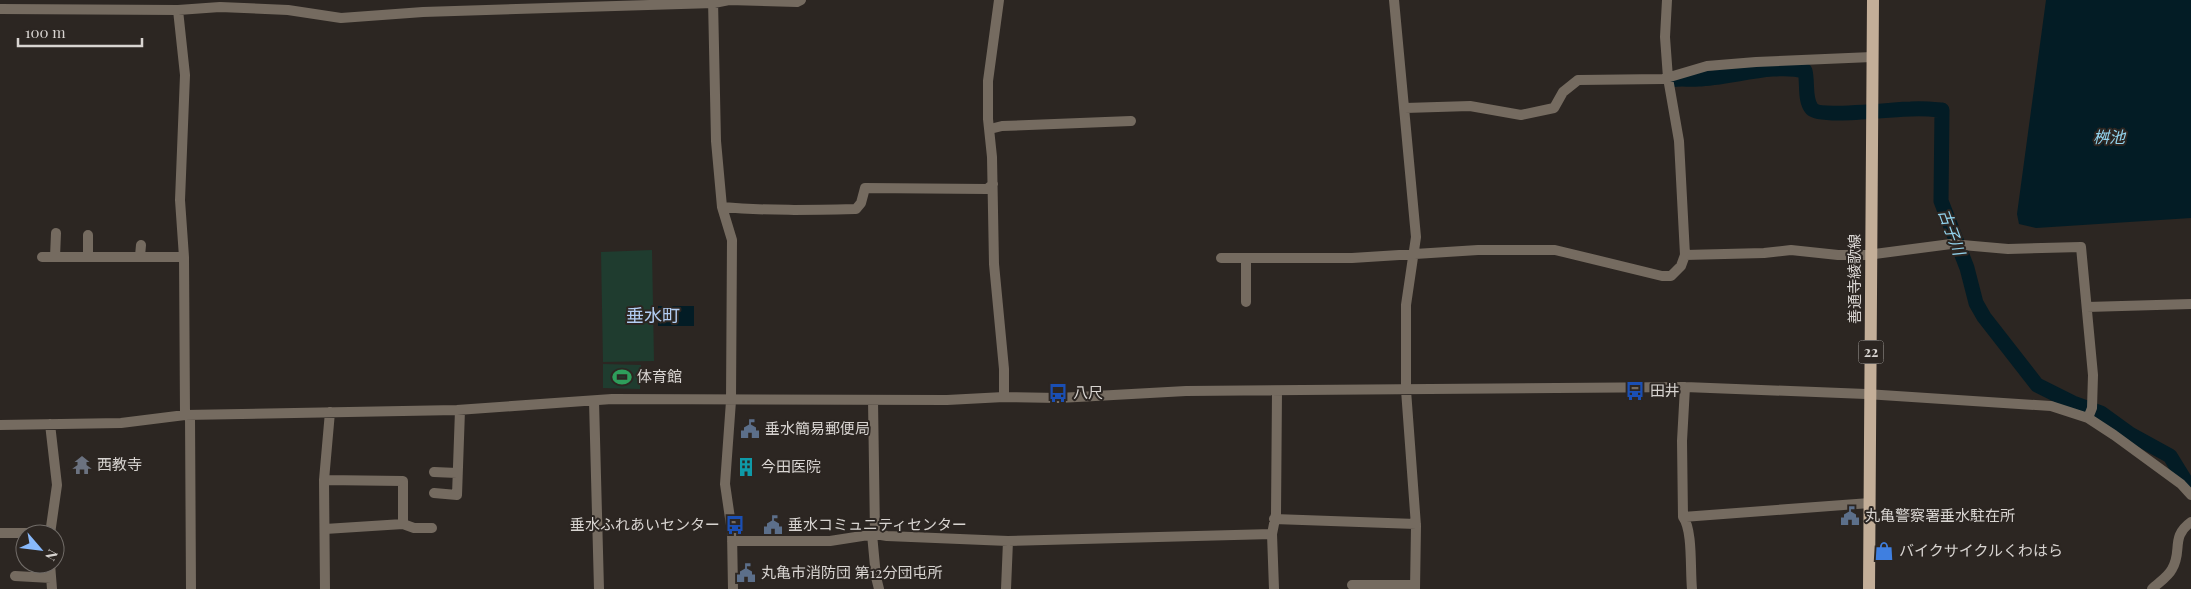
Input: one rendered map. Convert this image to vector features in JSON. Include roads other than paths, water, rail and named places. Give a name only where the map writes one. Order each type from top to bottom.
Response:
[{"type":"main road","name":"善通寺綾歌線","points":[[1868,589],[1873,0]]},
{"type":"street","points":[[303,12],[305,0]]},
{"type":"street","points":[[0,9],[38,4],[178,10],[220,8],[303,12],[341,18],[423,12],[729,0],[797,2],[801,0]]},
{"type":"street","points":[[998,0],[988,81],[993,184],[994,264],[1002,331],[1004,397]]},
{"type":"street","points":[[1352,586],[1414,587],[1416,524],[1406,390],[1407,291],[1416,237],[1394,0]]},
{"type":"street","points":[[1220,258],[1352,258],[1478,250],[1555,250],[1662,276],[1672,276],[1685,255],[1678,141],[1668,78],[1664,37],[1667,0]]},
{"type":"street","points":[[714,2],[716,141],[722,207],[732,240],[731,400],[725,484],[732,541],[733,589]]},
{"type":"street","points":[[178,10],[184,74],[180,200],[184,256],[191,589]]},
{"type":"street","points":[[1405,108],[1470,106],[1521,115],[1554,108],[1562,92],[1578,80],[1668,78],[1707,66],[1872,57]]},
{"type":"street","points":[[990,129],[1002,126],[1131,121]]},
{"type":"street","points":[[722,207],[765,211],[834,211],[856,209],[861,203],[865,188],[987,188],[993,184]]},
{"type":"street","points":[[56,233],[56,257]]},
{"type":"street","points":[[88,235],[88,257]]},
{"type":"street","points":[[1685,255],[1792,250],[1838,255],[1872,255],[1951,244],[2008,249],[2081,247],[2093,375],[2092,408],[2088,418]]},
{"type":"street","points":[[140,256],[141,245]]},
{"type":"street","points":[[42,257],[184,256]]},
{"type":"street","points":[[1246,258],[1246,302]]},
{"type":"street","points":[[2088,307],[2191,304]]},
{"type":"street","points":[[1685,387],[1683,517],[1687,522],[1689,536],[1692,589]]},
{"type":"street","points":[[0,425],[121,423],[188,415],[460,410],[594,401],[1059,398],[1186,391],[1685,387],[1871,395],[2051,406],[2088,418],[2164,472],[2191,495]]},
{"type":"street","points":[[1274,589],[1272,534],[1276,514],[1276,391]]},
{"type":"street","points":[[873,400],[873,534],[876,576],[879,589]]},
{"type":"street","points":[[594,401],[599,589]]},
{"type":"street","points":[[434,493],[457,494],[460,410]]},
{"type":"street","points":[[325,589],[324,480],[330,412]]},
{"type":"street","points":[[50,424],[57,485],[51,524]]},
{"type":"street","points":[[434,472],[457,474]]},
{"type":"street","points":[[324,480],[404,481],[403,524]]},
{"type":"street","points":[[1683,517],[1870,503]]},
{"type":"street","points":[[1274,519],[1416,524]]},
{"type":"street","points":[[2152,589],[2172,570],[2179,533],[2191,522]]},
{"type":"street","points":[[325,529],[403,524],[414,528],[432,528]]},
{"type":"street","points":[[0,533],[15,533]]},
{"type":"street","points":[[732,541],[830,541],[873,534],[1008,541],[1272,534]]},
{"type":"street","points":[[1006,589],[1008,541]]},
{"type":"street","points":[[51,574],[52,589]]},
{"type":"street","points":[[15,576],[51,578]]},
{"type":"water","name":"桝池","points":[[2046,0],[2191,0],[2191,218],[2036,228],[2019,224],[2017,214]]},
{"type":"water","points":[[658,306],[694,306],[694,326],[658,326]]},
{"type":"waterway","name":"古子川","points":[[1671,80],[1711,78],[1766,70],[1793,69],[1805,71],[1808,101],[1812,109],[1818,112],[1942,110],[1941,201],[1967,268],[1976,303],[1984,317],[2037,385],[2073,403],[2101,413],[2130,434],[2170,456],[2191,490]]},
{"type":"place","name":"体育館","points":[[622,377]]},
{"type":"place","name":"田井","points":[[1635,391]]},
{"type":"place","name":"八尺","points":[[1058,393]]},
{"type":"place","name":"垂水簡易郵便局","points":[[750,429]]},
{"type":"place","name":"西教寺","points":[[82,465]]},
{"type":"place","name":"今田医院","points":[[746,467]]},
{"type":"place","name":"丸亀警察署垂水駐在所","points":[[1850,516]]},
{"type":"place","name":"垂水ふれあいセンター","points":[[735,525]]},
{"type":"place","name":"垂水コミュニティセンター","points":[[773,525]]},
{"type":"place","name":"バイクサイクルくわはら","points":[[1884,551]]},
{"type":"place","name":"丸亀市消防団 第12分団屯所","points":[[746,573]]},
{"type":"district","name":"垂水町","points":[[653,316]]}]
